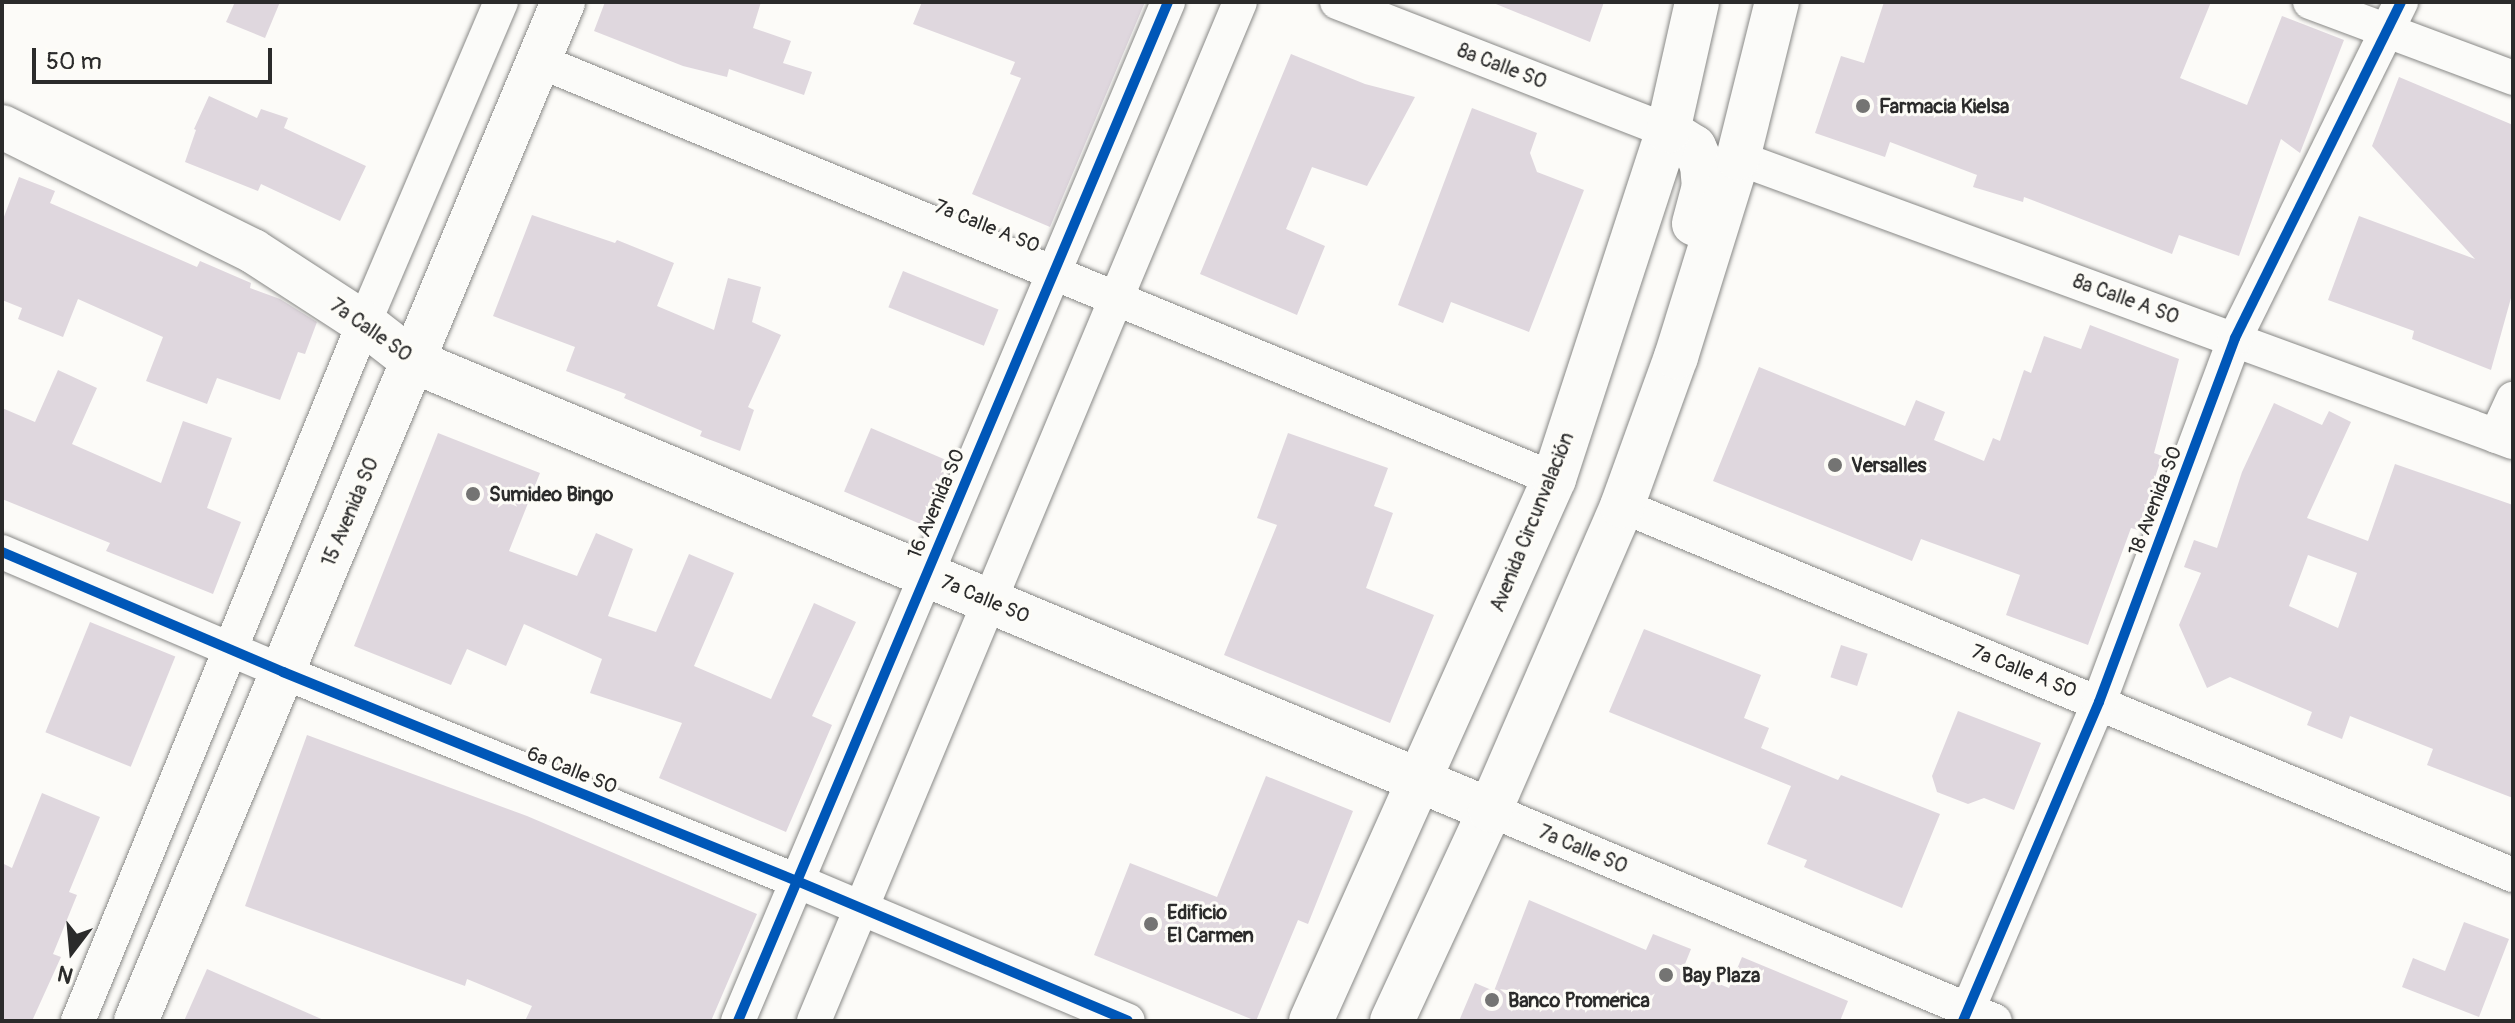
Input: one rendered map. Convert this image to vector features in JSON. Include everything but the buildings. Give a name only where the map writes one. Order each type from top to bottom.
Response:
[{"type":"main road","name":"15 Avenida SO","points":[[136,1021],[563,2]]},
{"type":"main road","name":"Avenida Circunvalación","points":[[1311,1021],[1422,780],[1554,479],[1668,131],[1697,2]]},
{"type":"main road","points":[[1392,1021],[1490,810],[1622,506],[1676,357],[1738,158],[1777,2]]},
{"type":"main road","name":"7a Calle SO","points":[[2,127],[253,251],[364,323],[413,361],[1490,810]]},
{"type":"main road","points":[[1668,131],[1694,147],[1703,176],[1702,196],[1666,317],[1676,357]]},
{"type":"street","points":[[78,1021],[364,323],[501,2]]},
{"type":"street","name":"16 Avenida SO","points":[[738,1021],[1168,2]]},
{"type":"street","points":[[814,1021],[1240,2]]},
{"type":"street","name":"8a Calle SO","points":[[1337,2],[1668,131]]},
{"type":"street","points":[[2310,2],[2395,17],[2513,78]]},
{"type":"street","name":"18 Avenida SO","points":[[1975,1017],[2099,702],[2235,338],[2395,17]]},
{"type":"street","name":"7a Calle A SO","points":[[539,61],[1554,479]]},
{"type":"street","name":"8a Calle A SO","points":[[1738,158],[2505,439]]},
{"type":"street","points":[[2505,439],[2513,399]]},
{"type":"street","name":"7a Calle A SO","points":[[1622,506],[2513,875]]},
{"type":"street","name":"6a Calle SO","points":[[2,552],[283,672],[797,881],[1128,1021]]},
{"type":"street","name":"7a Calle SO","points":[[1490,810],[1975,1017]]},
{"type":"cycle path","points":[[738,1021],[1168,2]]},
{"type":"cycle path","points":[[1963,1021],[2099,702],[2235,338],[2401,2]]},
{"type":"cycle path","points":[[2,552],[283,672],[797,881],[1128,1021]]},
{"type":"place","name":"Farmacia Kielsa","points":[[1863,106]]},
{"type":"place","name":"Versalles","points":[[1835,465]]},
{"type":"place","name":"Sumideo Bingo","points":[[473,494]]},
{"type":"place","name":"Edificio El Carmen","points":[[1151,924]]},
{"type":"place","name":"Bay Plaza","points":[[1666,975]]},
{"type":"place","name":"Banco Promerica","points":[[1492,1000]]}]
